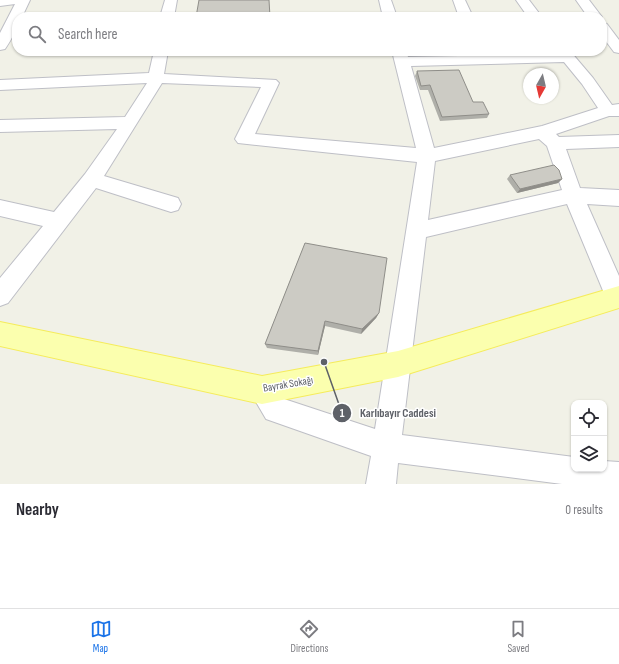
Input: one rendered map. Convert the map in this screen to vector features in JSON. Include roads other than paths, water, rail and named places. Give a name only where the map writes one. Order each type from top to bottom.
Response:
[{"type":"main road","name":"Bayrak Sokağı","points":[[0,334],[262,390],[398,364],[618,297]]},
{"type":"street","points":[[0,2],[19,0]]},
{"type":"street","points":[[19,12],[24,0]]},
{"type":"street","points":[[168,12],[170,0]]},
{"type":"street","points":[[385,0],[389,12]]},
{"type":"street","points":[[459,0],[464,12]]},
{"type":"street","points":[[522,0],[531,12]]},
{"type":"street","points":[[582,0],[591,12]]},
{"type":"street","points":[[8,40],[12,30]]},
{"type":"street","points":[[607,33],[619,49]]},
{"type":"street","points":[[0,295],[92,179],[130,123],[154,85],[160,56]]},
{"type":"street","points":[[381,484],[426,156],[401,56]]},
{"type":"street","points":[[549,138],[614,111],[566,56]]},
{"type":"street","points":[[0,85],[155,78],[271,83],[244,139],[426,156],[549,138],[619,140]]},
{"type":"street","points":[[0,126],[130,123]]},
{"type":"street","points":[[549,138],[618,297]]},
{"type":"street","points":[[92,179],[172,204]]},
{"type":"street","points":[[416,231],[573,195],[619,198]]},
{"type":"street","points":[[0,208],[58,221]]},
{"type":"street","points":[[262,390],[275,410],[386,447],[619,477]]},
{"type":"place","name":"Karlıbayır Caddesi","points":[[324,362]]}]
